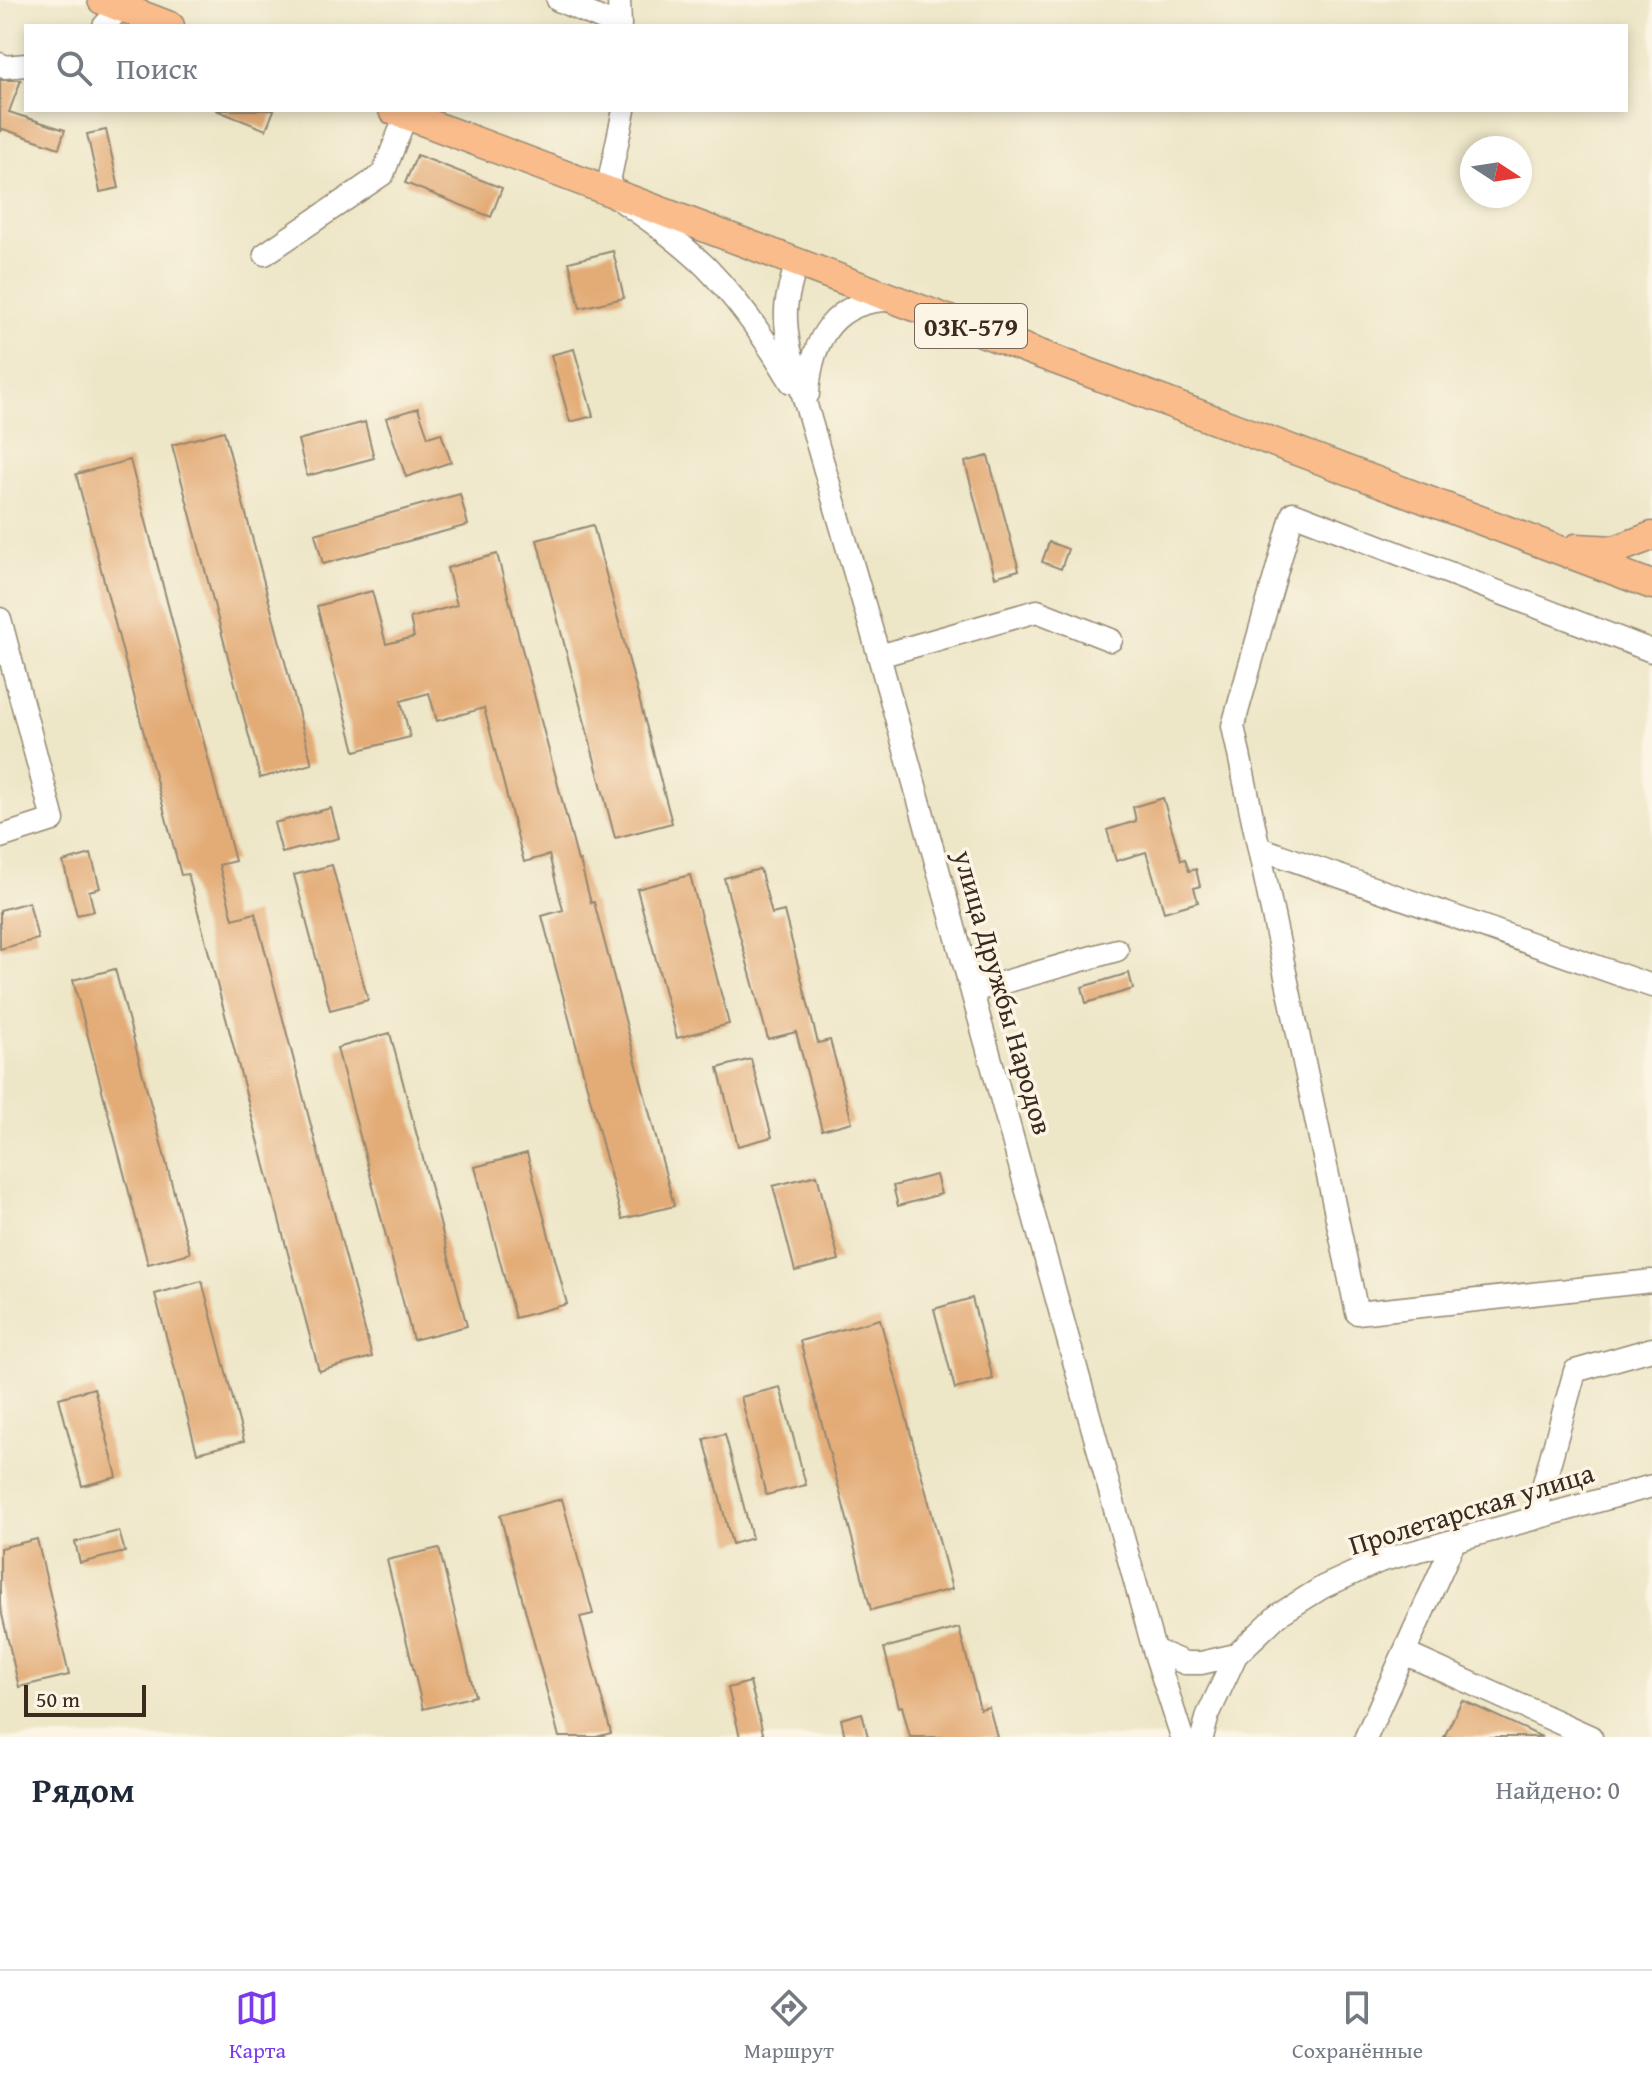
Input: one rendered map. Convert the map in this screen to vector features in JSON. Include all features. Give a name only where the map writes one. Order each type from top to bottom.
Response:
[{"type":"main road","points":[[109,11],[162,24]]},
{"type":"main road","name":"03К-579","points":[[399,112],[1652,585]]},
{"type":"main road","name":"03К-579","points":[[1548,546],[1615,550],[1652,536]]},
{"type":"street","points":[[558,0],[614,24]]},
{"type":"street","points":[[619,0],[619,24]]},
{"type":"street","points":[[0,64],[4,67],[24,65]]},
{"type":"street","points":[[265,254],[383,174],[399,112]]},
{"type":"street","points":[[624,112],[607,191],[657,226],[705,266],[764,340],[808,411]]},
{"type":"street","name":"улица Дружбы Народов","points":[[797,262],[783,320],[973,991],[1154,1650],[1182,1737]]},
{"type":"street","points":[[808,411],[810,366],[821,335],[839,316],[857,305],[877,299],[901,300]]},
{"type":"street","points":[[1652,651],[1293,513],[1233,726],[1357,1313],[1652,1281]]},
{"type":"street","points":[[879,656],[1037,611],[1111,640]]},
{"type":"street","points":[[0,619],[53,820],[0,837]]},
{"type":"street","points":[[1259,848],[1652,986]]},
{"type":"street","points":[[973,991],[1117,950]]},
{"type":"street","points":[[1534,1519],[1575,1371],[1652,1349]]},
{"type":"street","name":"Пролетарская улица","points":[[1202,1737],[1208,1715],[1236,1655],[1278,1615],[1323,1587],[1380,1561],[1652,1486]]},
{"type":"street","points":[[1366,1737],[1454,1542]]},
{"type":"street","points":[[1154,1650],[1185,1663],[1201,1663],[1236,1655]]},
{"type":"street","points":[[1404,1653],[1591,1737]]},
{"type":"building","points":[[0,80],[21,80],[9,112],[65,130],[59,148],[3,129],[0,132]]},
{"type":"building","points":[[221,112],[273,112],[266,130]]},
{"type":"building","points":[[106,130],[119,188],[100,192],[87,134]]},
{"type":"building","points":[[417,155],[502,188],[491,217],[405,183]]},
{"type":"building","points":[[613,251],[624,298],[580,308],[569,262]]},
{"type":"building","points":[[574,349],[593,416],[570,422],[551,355]]},
{"type":"building","points":[[418,408],[428,437],[441,433],[451,462],[406,477],[386,418]]},
{"type":"building","points":[[365,422],[374,458],[307,476],[298,440]]},
{"type":"building","points":[[224,431],[312,764],[260,778],[172,445]]},
{"type":"building","points":[[988,456],[1019,570],[995,577],[965,462]]},
{"type":"building","points":[[130,460],[235,861],[219,865],[233,919],[255,913],[372,1357],[319,1371],[188,874],[181,875],[76,474]]},
{"type":"building","points":[[460,494],[468,525],[323,564],[315,534]]},
{"type":"building","points":[[593,525],[672,823],[615,838],[537,540]]},
{"type":"building","points":[[1049,542],[1068,549],[1061,569],[1042,562]]},
{"type":"building","points":[[497,554],[578,861],[591,903],[594,902],[674,1206],[622,1219],[542,916],[563,910],[549,855],[524,862],[484,708],[437,721],[429,693],[401,701],[410,737],[355,751],[317,606],[372,591],[386,644],[414,637],[410,618],[457,605],[447,568]]},
{"type":"building","points":[[1163,798],[1181,860],[1185,859],[1189,871],[1196,869],[1200,886],[1194,888],[1198,902],[1164,912],[1146,852],[1116,861],[1107,830],[1136,821],[1133,807]]},
{"type":"building","points":[[331,808],[339,838],[282,853],[274,823]]},
{"type":"building","points":[[91,854],[100,888],[89,891],[94,911],[77,915],[63,862]]},
{"type":"building","points":[[332,865],[368,1000],[330,1010],[294,875]]},
{"type":"building","points":[[760,869],[772,914],[784,911],[818,1043],[830,1040],[852,1122],[822,1130],[796,1032],[768,1039],[724,878]]},
{"type":"building","points":[[690,875],[729,1024],[677,1038],[637,889]]},
{"type":"building","points":[[29,902],[38,939],[0,949],[0,910]]},
{"type":"building","points":[[115,969],[190,1253],[148,1264],[73,980]]},
{"type":"building","points":[[1129,973],[1133,989],[1086,1003],[1082,987]]},
{"type":"building","points":[[390,1033],[467,1326],[413,1340],[337,1048]]},
{"type":"building","points":[[751,1059],[772,1137],[738,1146],[718,1068]]},
{"type":"building","points":[[527,1153],[567,1304],[515,1318],[475,1167]]},
{"type":"building","points":[[817,1175],[839,1260],[795,1271],[773,1186]]},
{"type":"building","points":[[936,1175],[941,1194],[898,1206],[893,1186]]},
{"type":"building","points":[[202,1281],[244,1441],[197,1453],[155,1294]]},
{"type":"building","points":[[972,1298],[993,1379],[955,1389],[934,1309]]},
{"type":"building","points":[[880,1319],[952,1589],[871,1610],[800,1341]]},
{"type":"building","points":[[780,1387],[806,1485],[766,1495],[741,1397]]},
{"type":"building","points":[[94,1388],[117,1477],[82,1486],[59,1398]]},
{"type":"building","points":[[725,1434],[752,1538],[732,1544],[704,1439]]},
{"type":"building","points":[[562,1499],[593,1614],[580,1617],[611,1733],[596,1737],[559,1737],[500,1515]]},
{"type":"building","points":[[119,1531],[125,1552],[80,1563],[75,1542]]},
{"type":"building","points":[[37,1539],[69,1675],[19,1687],[0,1606],[0,1548]]},
{"type":"building","points":[[439,1548],[475,1696],[423,1709],[387,1560]]},
{"type":"building","points":[[959,1628],[980,1709],[989,1707],[997,1737],[910,1737],[884,1648]]},
{"type":"building","points":[[750,1682],[764,1737],[740,1737],[728,1688]]},
{"type":"building","points":[[1462,1700],[1542,1737],[1444,1737]]},
{"type":"building","points":[[862,1713],[868,1737],[845,1737],[841,1719]]}]
